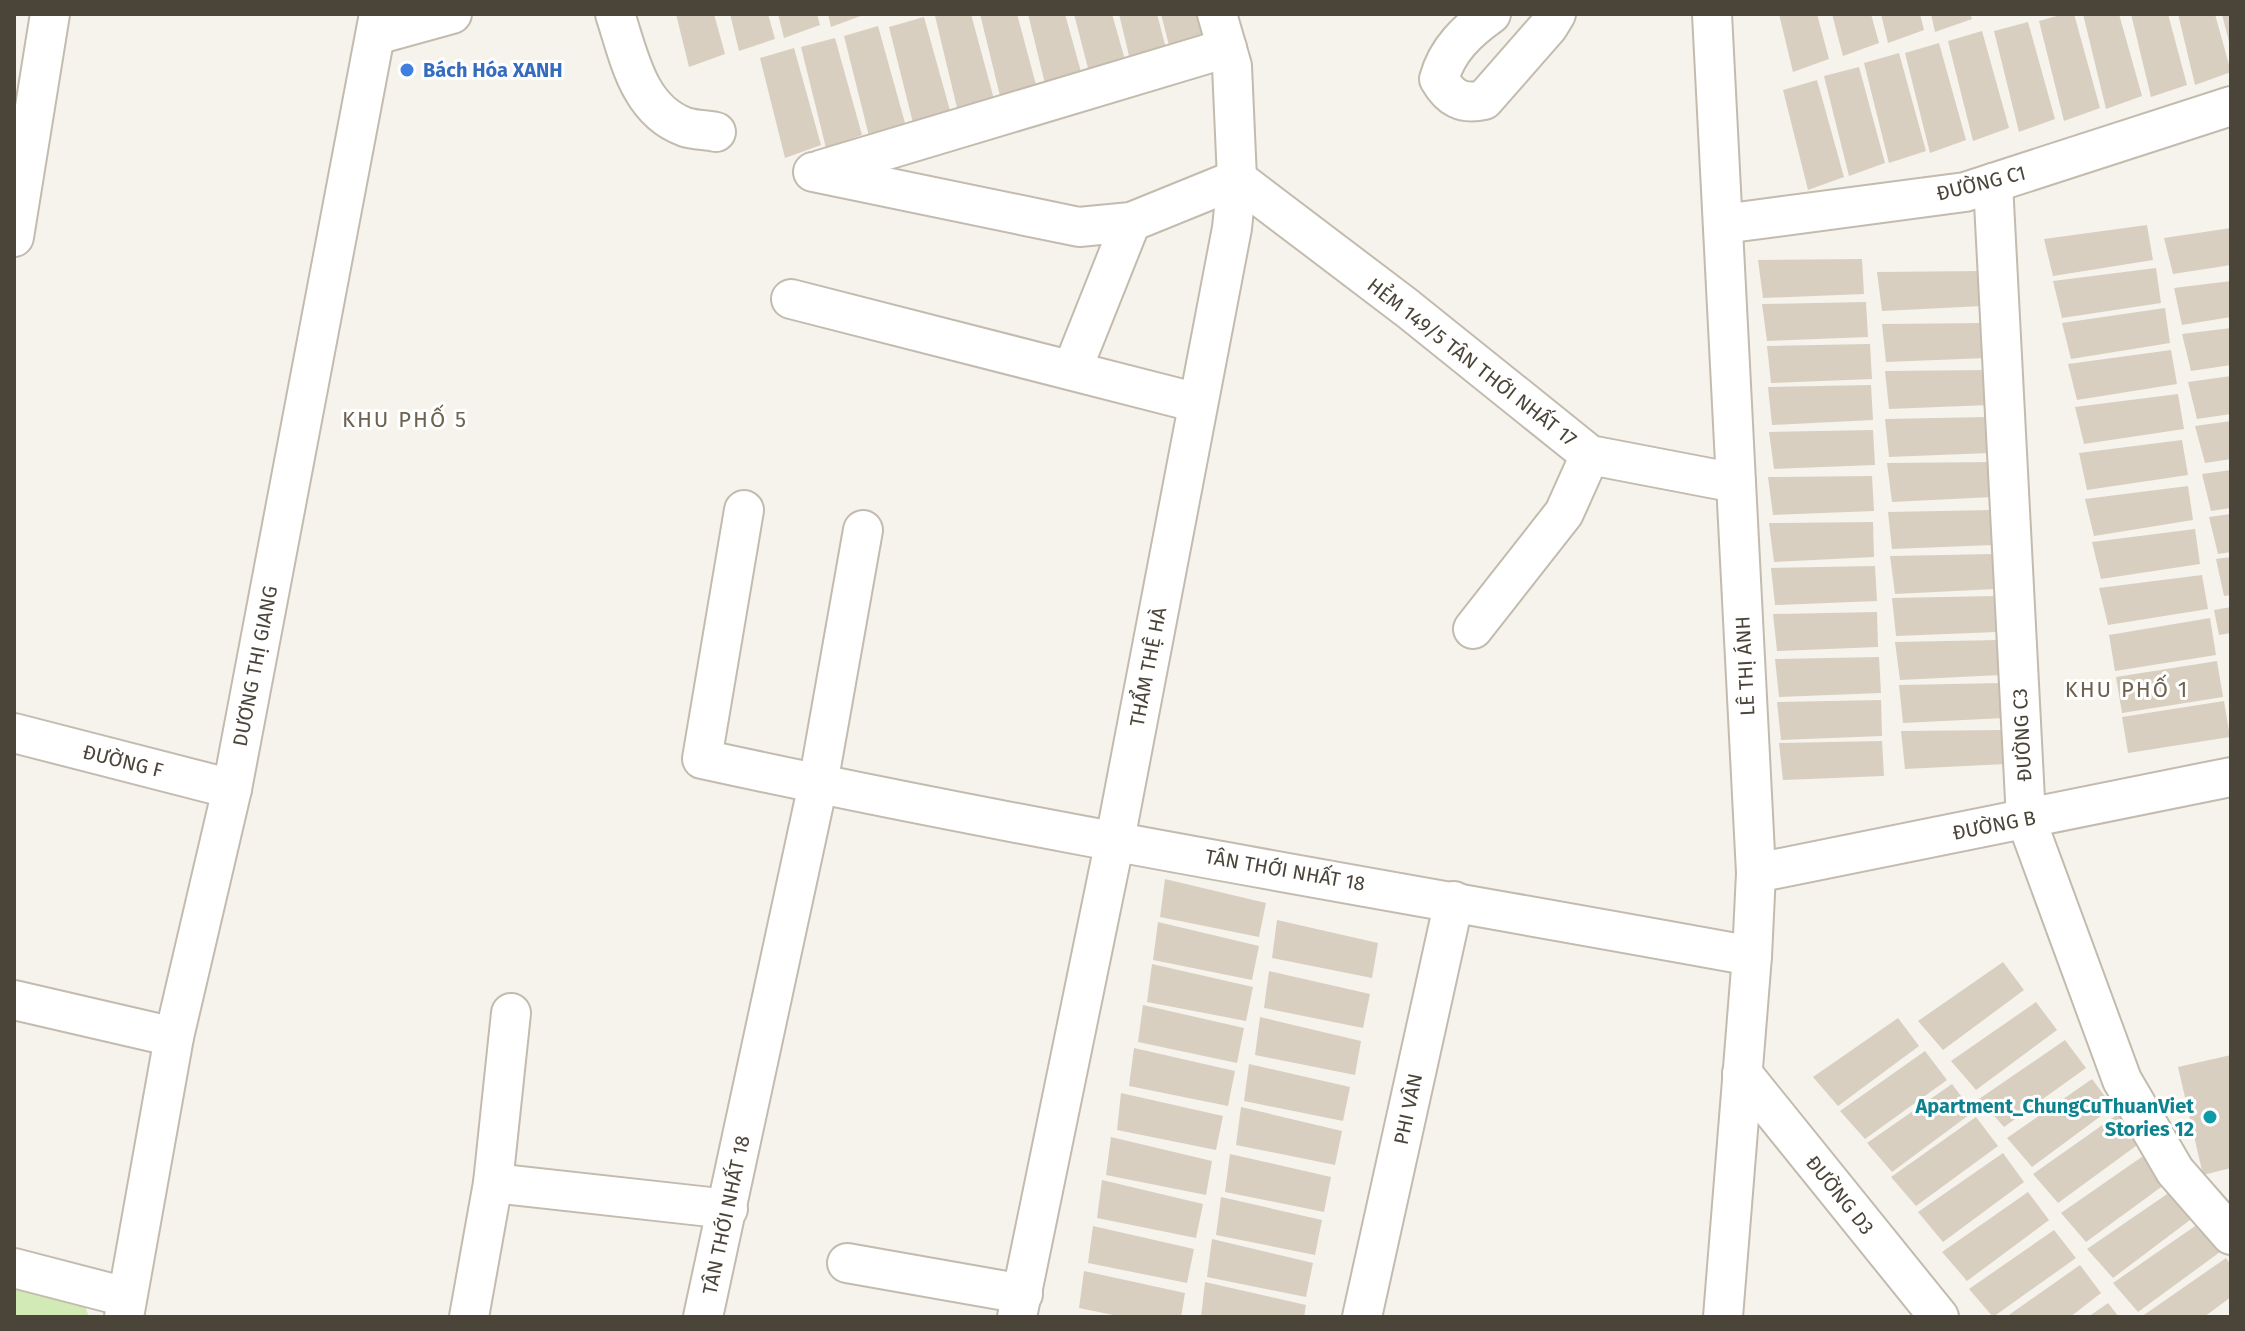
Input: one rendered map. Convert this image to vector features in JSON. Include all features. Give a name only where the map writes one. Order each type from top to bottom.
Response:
[{"type":"street","points":[[14,237],[19,173],[50,14]]},
{"type":"street","points":[[378,24],[452,14]]},
{"type":"street","points":[[615,14],[640,86],[651,105],[665,118],[687,128],[716,132]]},
{"type":"street","points":[[1491,14],[1468,30],[1444,62],[1439,79],[1449,95],[1468,103],[1484,100],[1556,14]]},
{"type":"street","name":"LÊ THỊ ÁNH","points":[[1712,14],[1756,873],[1723,1317]]},
{"type":"street","name":"DƯƠNG THỊ GIANG","points":[[125,1307],[174,1037],[232,789],[378,24]]},
{"type":"street","points":[[1222,31],[813,172],[1079,227],[1131,222],[1237,179]]},
{"type":"street","name":"THẨM THỆ HÀ","points":[[1020,1306],[1115,840],[1232,228],[1237,179],[1232,66],[1222,31]]},
{"type":"street","name":"ĐƯỜNG C1","points":[[1723,224],[1965,192],[2231,106]]},
{"type":"street","name":"HẺM 149/5 TÂN THỚI NHẤT 17","points":[[1237,179],[1407,308],[1590,455],[1736,483]]},
{"type":"street","name":"ĐƯỜNG C3","points":[[1993,183],[2026,819],[2122,1080],[2175,1171],[2231,1235]]},
{"type":"street","points":[[1072,370],[1131,222]]},
{"type":"street","points":[[791,299],[1198,403]]},
{"type":"street","points":[[1473,629],[1564,513],[1590,455]]},
{"type":"street","name":"TÂN THỚI NHẤT 18","points":[[744,510],[702,759],[1115,840],[1752,956]]},
{"type":"street","name":"TÂN THỚI NHẤT 18","points":[[703,1317],[818,784],[863,530]]},
{"type":"street","name":"ĐƯỜNG F","points":[[14,733],[232,789]]},
{"type":"street","name":"ĐƯỜNG B","points":[[1756,873],[2231,777]]},
{"type":"street","name":"PHI VÂN","points":[[1362,1317],[1454,901]]},
{"type":"street","points":[[14,1000],[174,1037]]},
{"type":"street","points":[[469,1317],[493,1183],[511,1013]]},
{"type":"street","name":"ĐƯỜNG D3","points":[[1742,1073],[1939,1317]]},
{"type":"street","points":[[493,1183],[728,1209]]},
{"type":"street","points":[[847,1263],[1020,1306]]},
{"type":"street","points":[[14,1268],[125,1307]]},
{"type":"green space","points":[[14,1273],[85,1306],[89,1317],[14,1317]]},
{"type":"building","points":[[676,14],[714,14],[725,54],[689,67]]},
{"type":"building","points":[[730,14],[768,14],[775,39],[739,51]]},
{"type":"building","points":[[778,14],[817,14],[820,25],[784,38]]},
{"type":"building","points":[[828,14],[866,14],[831,27]]},
{"type":"building","points":[[971,14],[995,103],[959,116],[935,16]]},
{"type":"building","points":[[980,14],[1017,14],[1038,92],[1002,104]]},
{"type":"building","points":[[1028,14],[1065,14],[1083,79],[1047,92]]},
{"type":"building","points":[[1074,14],[1112,14],[1127,67],[1091,80]]},
{"type":"building","points":[[1119,14],[1157,14],[1168,56],[1132,68]]},
{"type":"building","points":[[1161,14],[1200,14],[1208,44],[1172,57]]},
{"type":"building","points":[[1779,14],[1817,14],[1829,59],[1793,72]]},
{"type":"building","points":[[1832,14],[1871,14],[1879,43],[1843,56]]},
{"type":"building","points":[[1881,14],[1920,14],[1924,30],[1888,43]]},
{"type":"building","points":[[1931,14],[1970,14],[1972,19],[1935,32]]},
{"type":"building","points":[[2074,14],[2100,108],[2064,121],[2039,21]]},
{"type":"building","points":[[2083,14],[2119,14],[2142,96],[2106,109]]},
{"type":"building","points":[[2131,14],[2168,14],[2187,85],[2151,97]]},
{"type":"building","points":[[2178,14],[2215,14],[2231,72],[2195,85]]},
{"type":"building","points":[[2222,14],[2231,14],[2231,46],[2230,46]]},
{"type":"building","points":[[924,17],[951,114],[914,127],[889,27]]},
{"type":"building","points":[[2028,22],[2055,119],[2019,132],[1994,31]]},
{"type":"building","points":[[878,26],[905,123],[869,136],[844,36]]},
{"type":"building","points":[[1982,31],[2009,128],[1973,141],[1948,41]]},
{"type":"building","points":[[835,38],[862,135],[826,148],[801,47]]},
{"type":"building","points":[[1939,43],[1966,140],[1930,153],[1905,53]]},
{"type":"building","points":[[794,48],[821,145],[785,158],[760,58]]},
{"type":"building","points":[[1899,53],[1926,151],[1889,163],[1864,63]]},
{"type":"building","points":[[1859,67],[1885,163],[1849,176],[1824,76]]},
{"type":"building","points":[[1817,80],[1844,177],[1808,190],[1783,90]]},
{"type":"building","points":[[2147,225],[2153,260],[2053,276],[2044,239]]},
{"type":"building","points":[[2231,228],[2231,265],[2173,274],[2164,238]]},
{"type":"building","points":[[1862,259],[1864,294],[1763,298],[1758,260]]},
{"type":"building","points":[[2156,268],[2161,303],[2062,318],[2053,281]]},
{"type":"building","points":[[1981,271],[1983,306],[1882,311],[1877,272]]},
{"type":"building","points":[[2231,281],[2231,317],[2182,325],[2174,288]]},
{"type":"building","points":[[1866,302],[1868,337],[1767,341],[1762,304]]},
{"type":"building","points":[[2165,308],[2170,343],[2071,359],[2062,323]]},
{"type":"building","points":[[1986,323],[1987,358],[1886,362],[1882,324]]},
{"type":"building","points":[[2231,328],[2231,365],[2191,371],[2182,334]]},
{"type":"building","points":[[1870,344],[1872,379],[1771,383],[1767,346]]},
{"type":"building","points":[[2171,350],[2177,384],[2077,400],[2068,364]]},
{"type":"building","points":[[1988,370],[1990,405],[1889,409],[1885,371]]},
{"type":"building","points":[[2231,376],[2231,414],[2197,419],[2188,382]]},
{"type":"building","points":[[1871,385],[1873,420],[1772,425],[1768,387]]},
{"type":"building","points":[[2178,394],[2184,429],[2084,444],[2075,407]]},
{"type":"building","points":[[1988,417],[1990,453],[1889,457],[1885,419]]},
{"type":"building","points":[[2231,421],[2231,459],[2205,463],[2195,426]]},
{"type":"building","points":[[1873,430],[1875,465],[1774,469],[1769,432]]},
{"type":"building","points":[[2182,440],[2188,475],[2087,490],[2079,453]]},
{"type":"building","points":[[1991,462],[1993,497],[1892,502],[1887,463]]},
{"type":"building","points":[[2231,470],[2231,508],[2211,511],[2202,474]]},
{"type":"building","points":[[1872,476],[1874,511],[1773,515],[1768,477]]},
{"type":"building","points":[[2188,486],[2193,520],[2094,536],[2085,499]]},
{"type":"building","points":[[1992,510],[1994,545],[1892,549],[1888,512]]},
{"type":"building","points":[[2231,514],[2231,552],[2218,554],[2209,517]]},
{"type":"building","points":[[1873,522],[1874,557],[1774,562],[1769,523]]},
{"type":"building","points":[[2195,529],[2200,564],[2101,579],[2092,542]]},
{"type":"building","points":[[1994,554],[1995,589],[1895,594],[1890,556]]},
{"type":"building","points":[[2231,557],[2231,595],[2224,596],[2216,559]]},
{"type":"building","points":[[1875,566],[1877,601],[1775,605],[1771,568]]},
{"type":"building","points":[[2202,575],[2208,609],[2108,625],[2099,588]]},
{"type":"building","points":[[1995,596],[1997,632],[1896,636],[1892,598]]},
{"type":"building","points":[[2231,607],[2231,633],[2219,635],[2214,610]]},
{"type":"building","points":[[1877,612],[1878,647],[1777,651],[1773,614]]},
{"type":"building","points":[[2210,618],[2216,655],[2115,671],[2109,635]]},
{"type":"building","points":[[1999,640],[2001,675],[1900,680],[1895,642]]},
{"type":"building","points":[[1879,657],[1881,693],[1779,697],[1775,659]]},
{"type":"building","points":[[2217,661],[2223,697],[2122,713],[2116,677]]},
{"type":"building","points":[[2002,683],[2004,718],[1903,723],[1899,685]]},
{"type":"building","points":[[1881,700],[1882,736],[1781,740],[1777,702]]},
{"type":"building","points":[[2224,701],[2230,737],[2128,753],[2122,717]]},
{"type":"building","points":[[2004,730],[2006,764],[1905,769],[1901,731]]},
{"type":"building","points":[[1882,741],[1884,776],[1783,780],[1779,743]]},
{"type":"building","points":[[1165,879],[1266,903],[1259,937],[1160,917]]},
{"type":"building","points":[[1277,920],[1378,943],[1372,978],[1272,958]]},
{"type":"building","points":[[1158,922],[1259,946],[1252,980],[1153,960]]},
{"type":"building","points":[[2003,962],[2024,990],[1943,1050],[1918,1021]]},
{"type":"building","points":[[1152,964],[1253,987],[1246,1021],[1147,1002]]},
{"type":"building","points":[[1269,971],[1370,994],[1363,1028],[1264,1008]]},
{"type":"building","points":[[2036,1002],[2057,1030],[1976,1090],[1951,1061]]},
{"type":"building","points":[[1143,1005],[1244,1028],[1237,1063],[1138,1042]]},
{"type":"building","points":[[1260,1017],[1361,1041],[1355,1075],[1255,1055]]},
{"type":"building","points":[[1898,1018],[1919,1046],[1838,1106],[1813,1077]]},
{"type":"building","points":[[2065,1040],[2086,1068],[2004,1127],[1979,1099]]},
{"type":"building","points":[[1134,1048],[1235,1071],[1228,1106],[1129,1086]]},
{"type":"building","points":[[1925,1051],[1947,1080],[1865,1139],[1840,1111]]},
{"type":"building","name":"Apartment_ChungCuThuanViet Stories 12","points":[[2231,1055],[2231,1168],[2203,1175],[2178,1067]]},
{"type":"building","points":[[1249,1064],[1350,1087],[1343,1121],[1244,1101]]},
{"type":"building","points":[[2092,1079],[2113,1107],[2032,1167],[2007,1138]]},
{"type":"building","points":[[1952,1084],[1973,1112],[1892,1172],[1867,1143]]},
{"type":"building","points":[[1121,1093],[1223,1116],[1216,1150],[1117,1130]]},
{"type":"building","points":[[1241,1107],[1342,1131],[1335,1165],[1236,1145]]},
{"type":"building","points":[[2118,1114],[2140,1143],[2058,1203],[2033,1174]]},
{"type":"building","points":[[1976,1117],[1998,1146],[1916,1206],[1891,1177]]},
{"type":"building","points":[[1111,1137],[1212,1161],[1206,1195],[1106,1175]]},
{"type":"building","points":[[2003,1153],[2024,1182],[1943,1242],[1918,1212]]},
{"type":"building","points":[[1230,1154],[1331,1177],[1324,1212],[1225,1192]]},
{"type":"building","points":[[2146,1154],[2168,1182],[2086,1242],[2061,1213]]},
{"type":"building","points":[[1102,1180],[1203,1204],[1196,1238],[1097,1218]]},
{"type":"building","points":[[2173,1190],[2194,1217],[2113,1278],[2087,1249]]},
{"type":"building","points":[[2028,1192],[2049,1220],[1967,1281],[1942,1252]]},
{"type":"building","points":[[1221,1197],[1322,1220],[1315,1255],[1216,1235]]},
{"type":"building","points":[[2198,1224],[2220,1252],[2138,1312],[2113,1283]]},
{"type":"building","points":[[1093,1226],[1194,1249],[1187,1283],[1088,1263]]},
{"type":"building","points":[[2054,1230],[2076,1258],[1993,1317],[1969,1289]]},
{"type":"building","points":[[1212,1239],[1313,1263],[1306,1297],[1207,1277]]},
{"type":"building","points":[[2226,1258],[2231,1265],[2231,1297],[2204,1317],[2141,1317]]},
{"type":"building","points":[[2080,1265],[2101,1293],[2070,1317],[2006,1317]]},
{"type":"building","points":[[1084,1271],[1185,1293],[1181,1317],[1123,1317],[1079,1308]]},
{"type":"building","points":[[1205,1282],[1306,1305],[1304,1317],[1201,1317]]},
{"type":"building","points":[[2108,1303],[2119,1317],[2088,1317]]},
{"type":"place","name":"Bách Hóa XANH","points":[[407,70]]},
{"type":"place","name":"Apartment_ChungCuThuanViet Stories 12","points":[[2210,1117]]},
{"type":"district","name":"KHU PHỐ 5","points":[[405,419]]},
{"type":"district","name":"KHU PHỐ 1","points":[[2127,689]]}]
